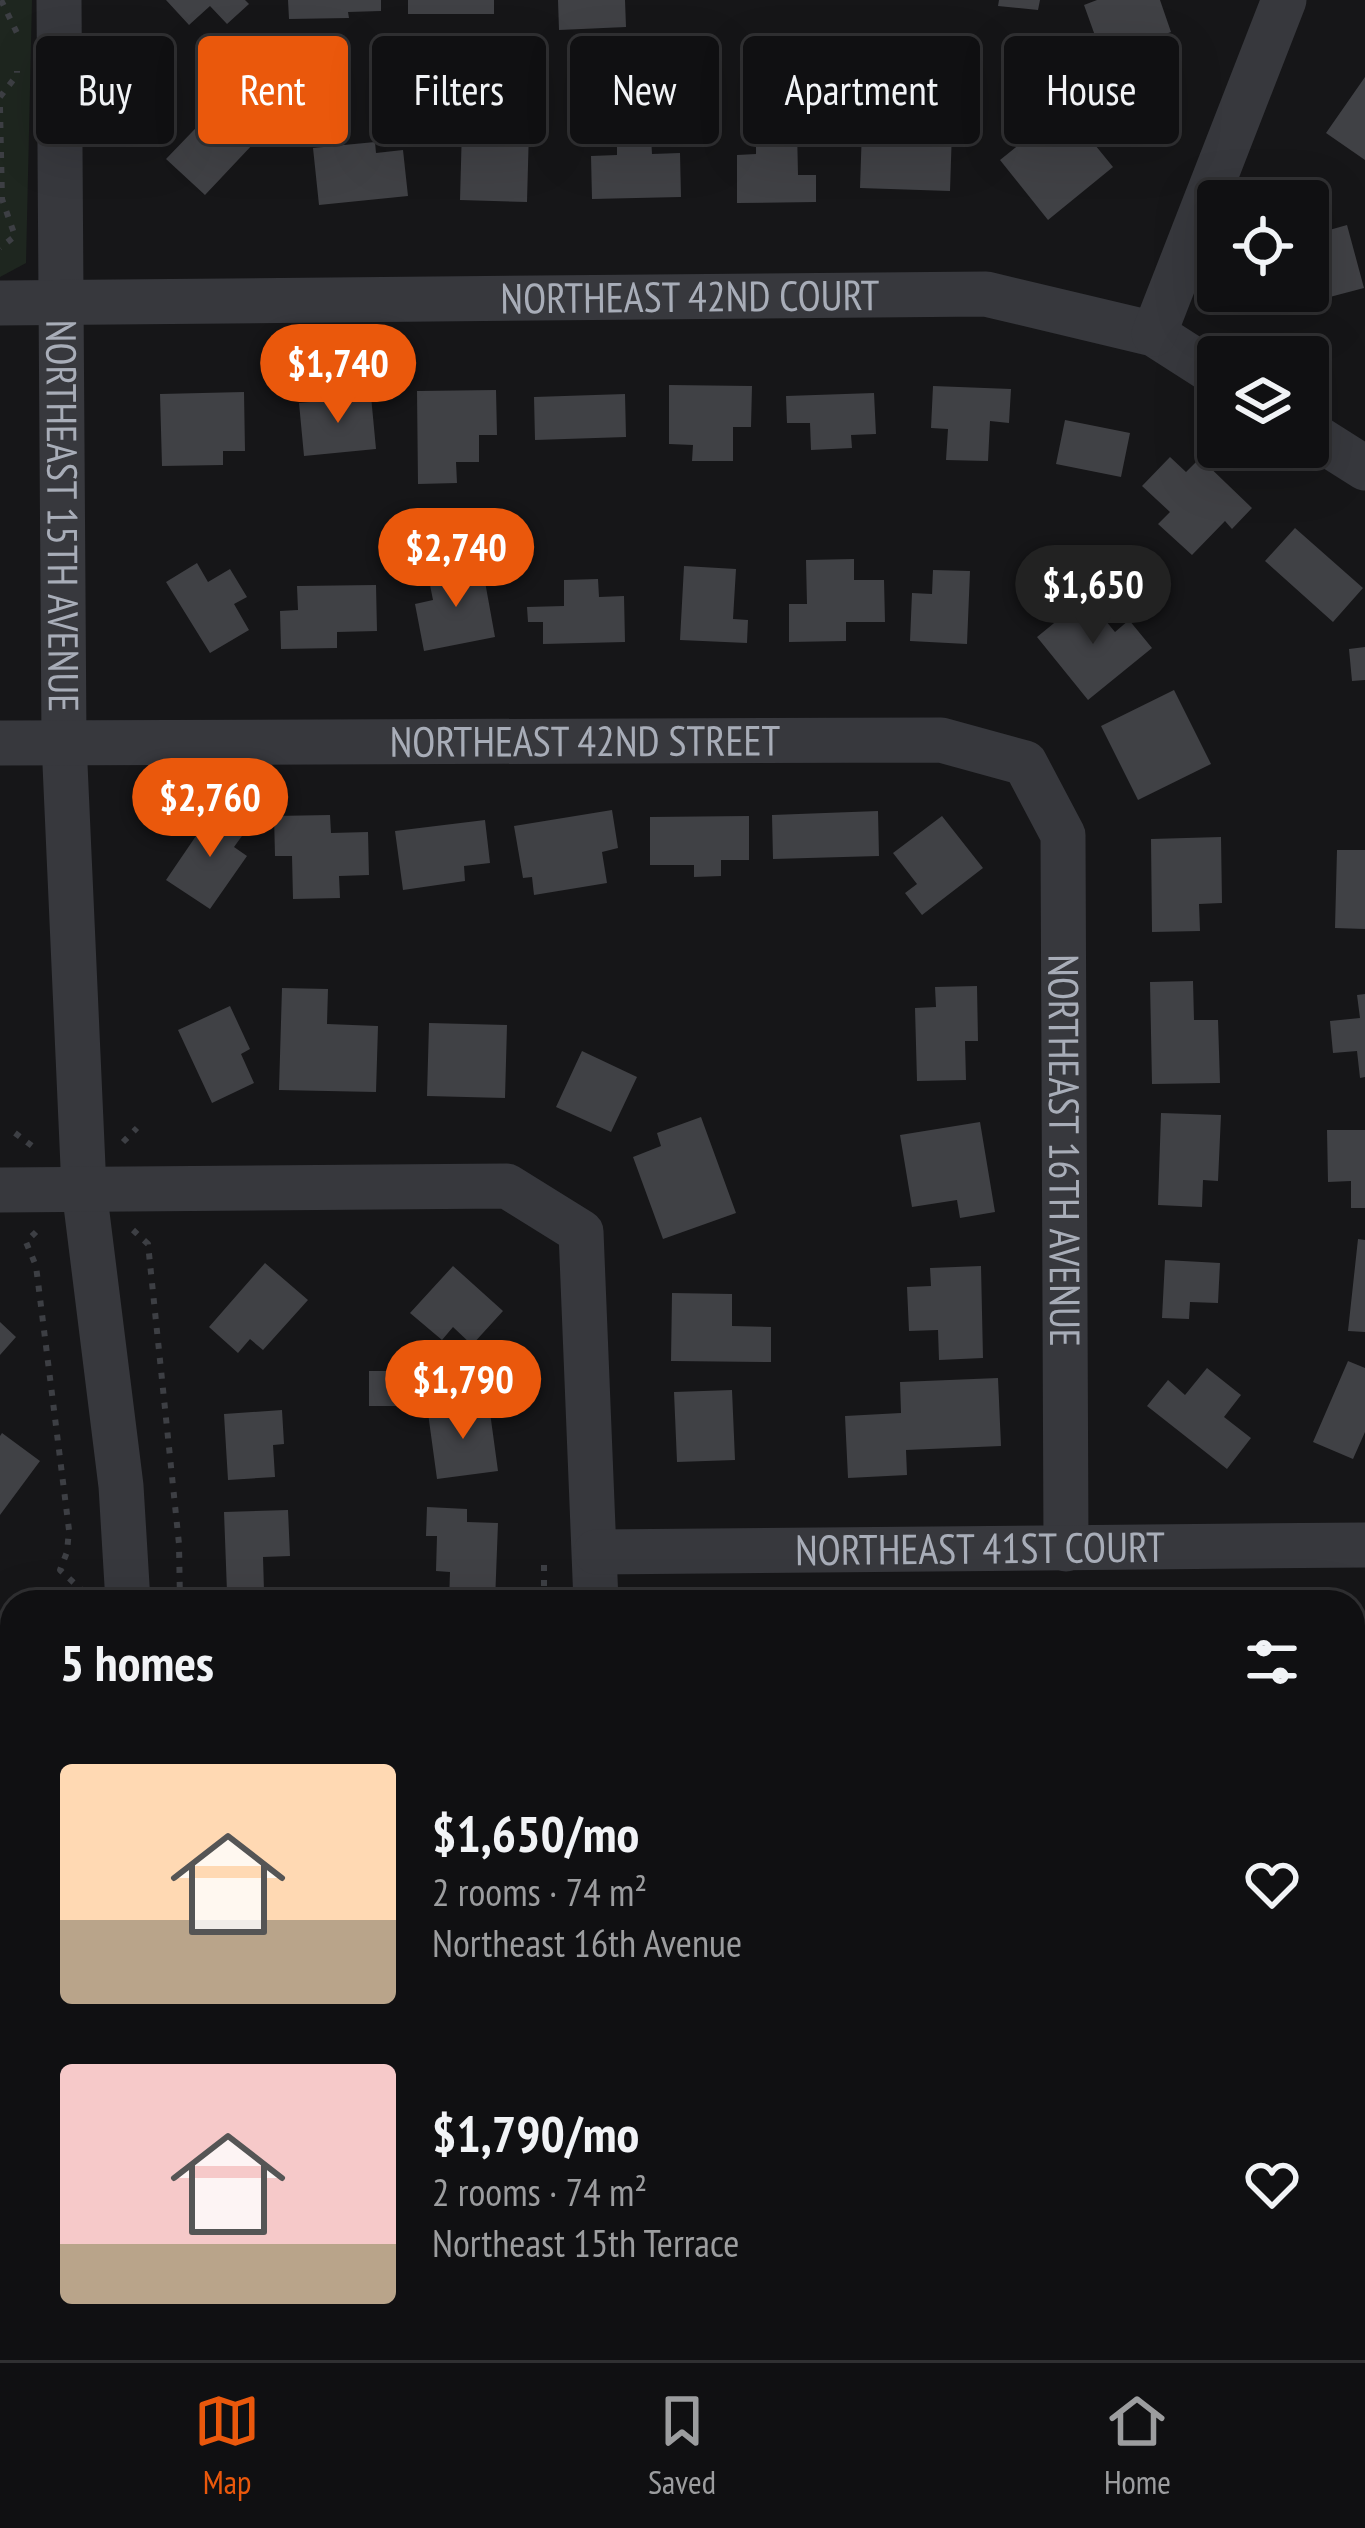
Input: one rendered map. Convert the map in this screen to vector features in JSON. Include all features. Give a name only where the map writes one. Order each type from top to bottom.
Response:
[{"type":"street","name":"NORTHEAST 15TH AVENUE","points":[[59,0],[64,742],[82,1189],[122,1486],[127,1590]]},
{"type":"street","points":[[1154,334],[1284,0]]},
{"type":"street","name":"NORTHEAST 42ND COURT","points":[[0,303],[986,294],[1154,334],[1197,362]]},
{"type":"street","points":[[1329,445],[1365,468]]},
{"type":"street","name":"NORTHEAST 42ND STREET","points":[[0,742],[941,740],[1024,764]]},
{"type":"street","name":"NORTHEAST 16TH AVENUE","points":[[1024,764],[1064,835],[1066,1550]]},
{"type":"street","points":[[0,1190],[507,1186],[580,1232],[596,1590]]},
{"type":"street","name":"NORTHEAST 41ST COURT","points":[[596,1552],[1365,1545]]},
{"type":"path","points":[[2,0],[17,32]]},
{"type":"path","points":[[0,98],[17,75],[17,54]]},
{"type":"path","points":[[0,107],[2,200],[15,236],[0,248]]},
{"type":"path","points":[[81,1590],[60,1570],[69,1530],[36,1266],[26,1242],[137,1128]]},
{"type":"path","points":[[15,1133],[148,1244],[180,1590]]},
{"type":"path","points":[[544,1565],[544,1590]]},
{"type":"shaded area","points":[[0,0],[32,0],[26,263],[0,277]]},
{"type":"building","points":[[166,0],[245,0],[249,4],[227,24],[210,6],[189,25]]},
{"type":"building","points":[[288,0],[381,0],[381,11],[348,12],[349,18],[289,19]]},
{"type":"building","points":[[408,0],[494,0],[494,14],[408,14]]},
{"type":"building","points":[[558,0],[625,0],[626,27],[559,30]]},
{"type":"building","points":[[999,0],[1040,0],[1038,10],[998,6]]},
{"type":"building","points":[[1097,0],[1160,0],[1171,32],[1095,36],[1084,5]]},
{"type":"building","points":[[1365,77],[1365,160],[1326,133]]},
{"type":"building","points":[[198,126],[198,144],[253,144],[205,195],[166,159]]},
{"type":"building","points":[[372,142],[376,153],[403,150],[408,196],[319,205],[313,148]]},
{"type":"building","points":[[462,144],[529,144],[527,202],[460,200]]},
{"type":"building","points":[[617,144],[651,144],[652,154],[680,153],[681,197],[592,199],[591,156],[617,155]]},
{"type":"building","points":[[756,144],[797,144],[798,175],[816,175],[816,202],[737,203],[737,155],[756,154]]},
{"type":"building","points":[[861,144],[952,144],[950,191],[860,188]]},
{"type":"building","points":[[1020,144],[1094,144],[1113,167],[1048,220],[1000,160]]},
{"type":"building","points":[[1347,225],[1364,288],[1329,297],[1329,230]]},
{"type":"building","points":[[669,385],[752,386],[751,427],[733,427],[733,461],[692,461],[693,445],[669,444]]},
{"type":"building","points":[[933,386],[1011,389],[1009,423],[990,421],[988,461],[946,460],[948,429],[931,428]]},
{"type":"building","points":[[496,390],[497,435],[479,435],[479,462],[456,462],[457,483],[418,484],[417,391]]},
{"type":"building","points":[[244,392],[245,451],[223,451],[223,465],[162,466],[160,394]]},
{"type":"building","points":[[874,393],[876,434],[851,435],[852,448],[811,450],[810,423],[787,423],[786,396]]},
{"type":"building","points":[[625,394],[626,437],[535,440],[534,397]]},
{"type":"building","points":[[371,396],[376,449],[304,456],[299,403]]},
{"type":"building","points":[[1065,420],[1130,433],[1121,477],[1056,464]]},
{"type":"building","points":[[1170,457],[1186,472],[1197,461],[1197,468],[1210,468],[1252,508],[1232,529],[1225,521],[1192,555],[1158,524],[1170,512],[1142,486]]},
{"type":"building","points":[[1295,528],[1363,588],[1333,622],[1265,561]]},
{"type":"building","points":[[854,559],[854,580],[884,580],[885,622],[846,622],[846,641],[789,642],[789,604],[807,604],[806,560]]},
{"type":"building","points":[[197,563],[208,582],[230,569],[247,597],[234,604],[249,630],[210,653],[166,582]]},
{"type":"building","points":[[482,565],[495,637],[424,651],[415,604],[433,600],[428,575]]},
{"type":"building","points":[[684,566],[736,569],[733,619],[748,620],[747,643],[680,640]]},
{"type":"building","points":[[933,570],[970,571],[967,644],[910,641],[912,593],[932,594]]},
{"type":"building","points":[[598,579],[599,597],[624,596],[625,642],[543,644],[543,622],[528,622],[527,607],[564,606],[564,580]]},
{"type":"building","points":[[376,585],[377,631],[337,632],[337,648],[281,649],[280,611],[298,610],[297,586]]},
{"type":"building","points":[[1086,597],[1115,632],[1129,620],[1152,648],[1088,700],[1037,637]]},
{"type":"building","points":[[1365,647],[1365,680],[1352,681],[1349,649]]},
{"type":"building","points":[[1174,690],[1211,764],[1138,800],[1101,726]]},
{"type":"building","points":[[215,808],[247,829],[234,847],[247,856],[210,909],[166,880]]},
{"type":"building","points":[[612,810],[618,848],[602,852],[607,883],[534,895],[532,877],[523,878],[514,826]]},
{"type":"building","points":[[878,811],[879,856],[773,859],[772,815]]},
{"type":"building","points":[[330,815],[331,833],[368,832],[369,875],[339,876],[340,898],[293,899],[292,856],[275,856],[274,816]]},
{"type":"building","points":[[749,816],[749,860],[721,860],[721,876],[694,877],[694,865],[650,865],[650,817]]},
{"type":"building","points":[[942,816],[983,868],[922,915],[905,893],[917,884],[893,853]]},
{"type":"building","points":[[485,820],[490,863],[464,866],[465,881],[403,890],[395,831]]},
{"type":"building","points":[[1221,837],[1222,903],[1199,904],[1200,931],[1152,932],[1151,839]]},
{"type":"building","points":[[1337,850],[1365,850],[1365,929],[1335,928]]},
{"type":"building","points":[[1193,981],[1194,1020],[1218,1020],[1220,1083],[1152,1084],[1150,982]]},
{"type":"building","points":[[977,986],[978,1041],[965,1041],[966,1080],[917,1081],[915,1008],[936,1007],[935,987]]},
{"type":"building","points":[[282,988],[328,989],[327,1024],[378,1026],[376,1092],[279,1090]]},
{"type":"building","points":[[1365,994],[1365,1077],[1360,1078],[1357,1051],[1333,1053],[1330,1021],[1360,1018],[1357,995]]},
{"type":"building","points":[[230,1006],[250,1049],[241,1054],[254,1083],[212,1103],[178,1030]]},
{"type":"building","points":[[429,1023],[507,1025],[505,1098],[427,1096]]},
{"type":"building","points":[[582,1051],[637,1077],[611,1132],[556,1107]]},
{"type":"building","points":[[1161,1113],[1221,1115],[1218,1181],[1203,1180],[1202,1207],[1158,1205]]},
{"type":"building","points":[[701,1117],[736,1213],[663,1239],[633,1157],[661,1146],[657,1133]]},
{"type":"building","points":[[980,1122],[995,1212],[960,1218],[957,1200],[912,1207],[900,1135]]},
{"type":"building","points":[[1327,1130],[1365,1130],[1365,1208],[1351,1208],[1351,1181],[1328,1182]]},
{"type":"building","points":[[1358,1239],[1365,1240],[1365,1332],[1348,1331]]},
{"type":"building","points":[[1165,1260],[1220,1263],[1218,1303],[1190,1302],[1189,1319],[1162,1318]]},
{"type":"building","points":[[265,1263],[308,1300],[263,1350],[250,1339],[238,1353],[209,1327]]},
{"type":"building","points":[[453,1266],[503,1311],[472,1345],[453,1327],[442,1340],[410,1313]]},
{"type":"building","points":[[981,1266],[983,1358],[939,1360],[938,1330],[909,1331],[907,1287],[931,1286],[930,1268]]},
{"type":"building","points":[[672,1293],[732,1294],[732,1326],[771,1327],[771,1362],[671,1361]]},
{"type":"building","points":[[0,1322],[16,1337],[0,1355]]},
{"type":"building","points":[[1348,1361],[1365,1368],[1365,1432],[1353,1459],[1313,1442]]},
{"type":"building","points":[[1207,1368],[1241,1395],[1224,1417],[1251,1438],[1227,1469],[1147,1406],[1168,1380],[1185,1395]]},
{"type":"building","points":[[369,1371],[417,1371],[417,1406],[369,1406]]},
{"type":"building","points":[[998,1378],[1001,1446],[906,1450],[907,1475],[848,1478],[845,1416],[901,1413],[900,1382]]},
{"type":"building","points":[[732,1390],[735,1460],[677,1462],[674,1392]]},
{"type":"building","points":[[489,1405],[498,1471],[437,1479],[428,1413]]},
{"type":"building","points":[[282,1410],[284,1444],[273,1445],[275,1477],[228,1480],[224,1414]]},
{"type":"building","points":[[2,1433],[40,1461],[0,1515],[0,1436]]},
{"type":"building","points":[[427,1507],[467,1509],[467,1522],[498,1523],[495,1590],[449,1590],[450,1572],[436,1571],[437,1536],[426,1536]]},
{"type":"building","points":[[288,1510],[290,1556],[263,1557],[264,1590],[227,1590],[224,1512]]}]
